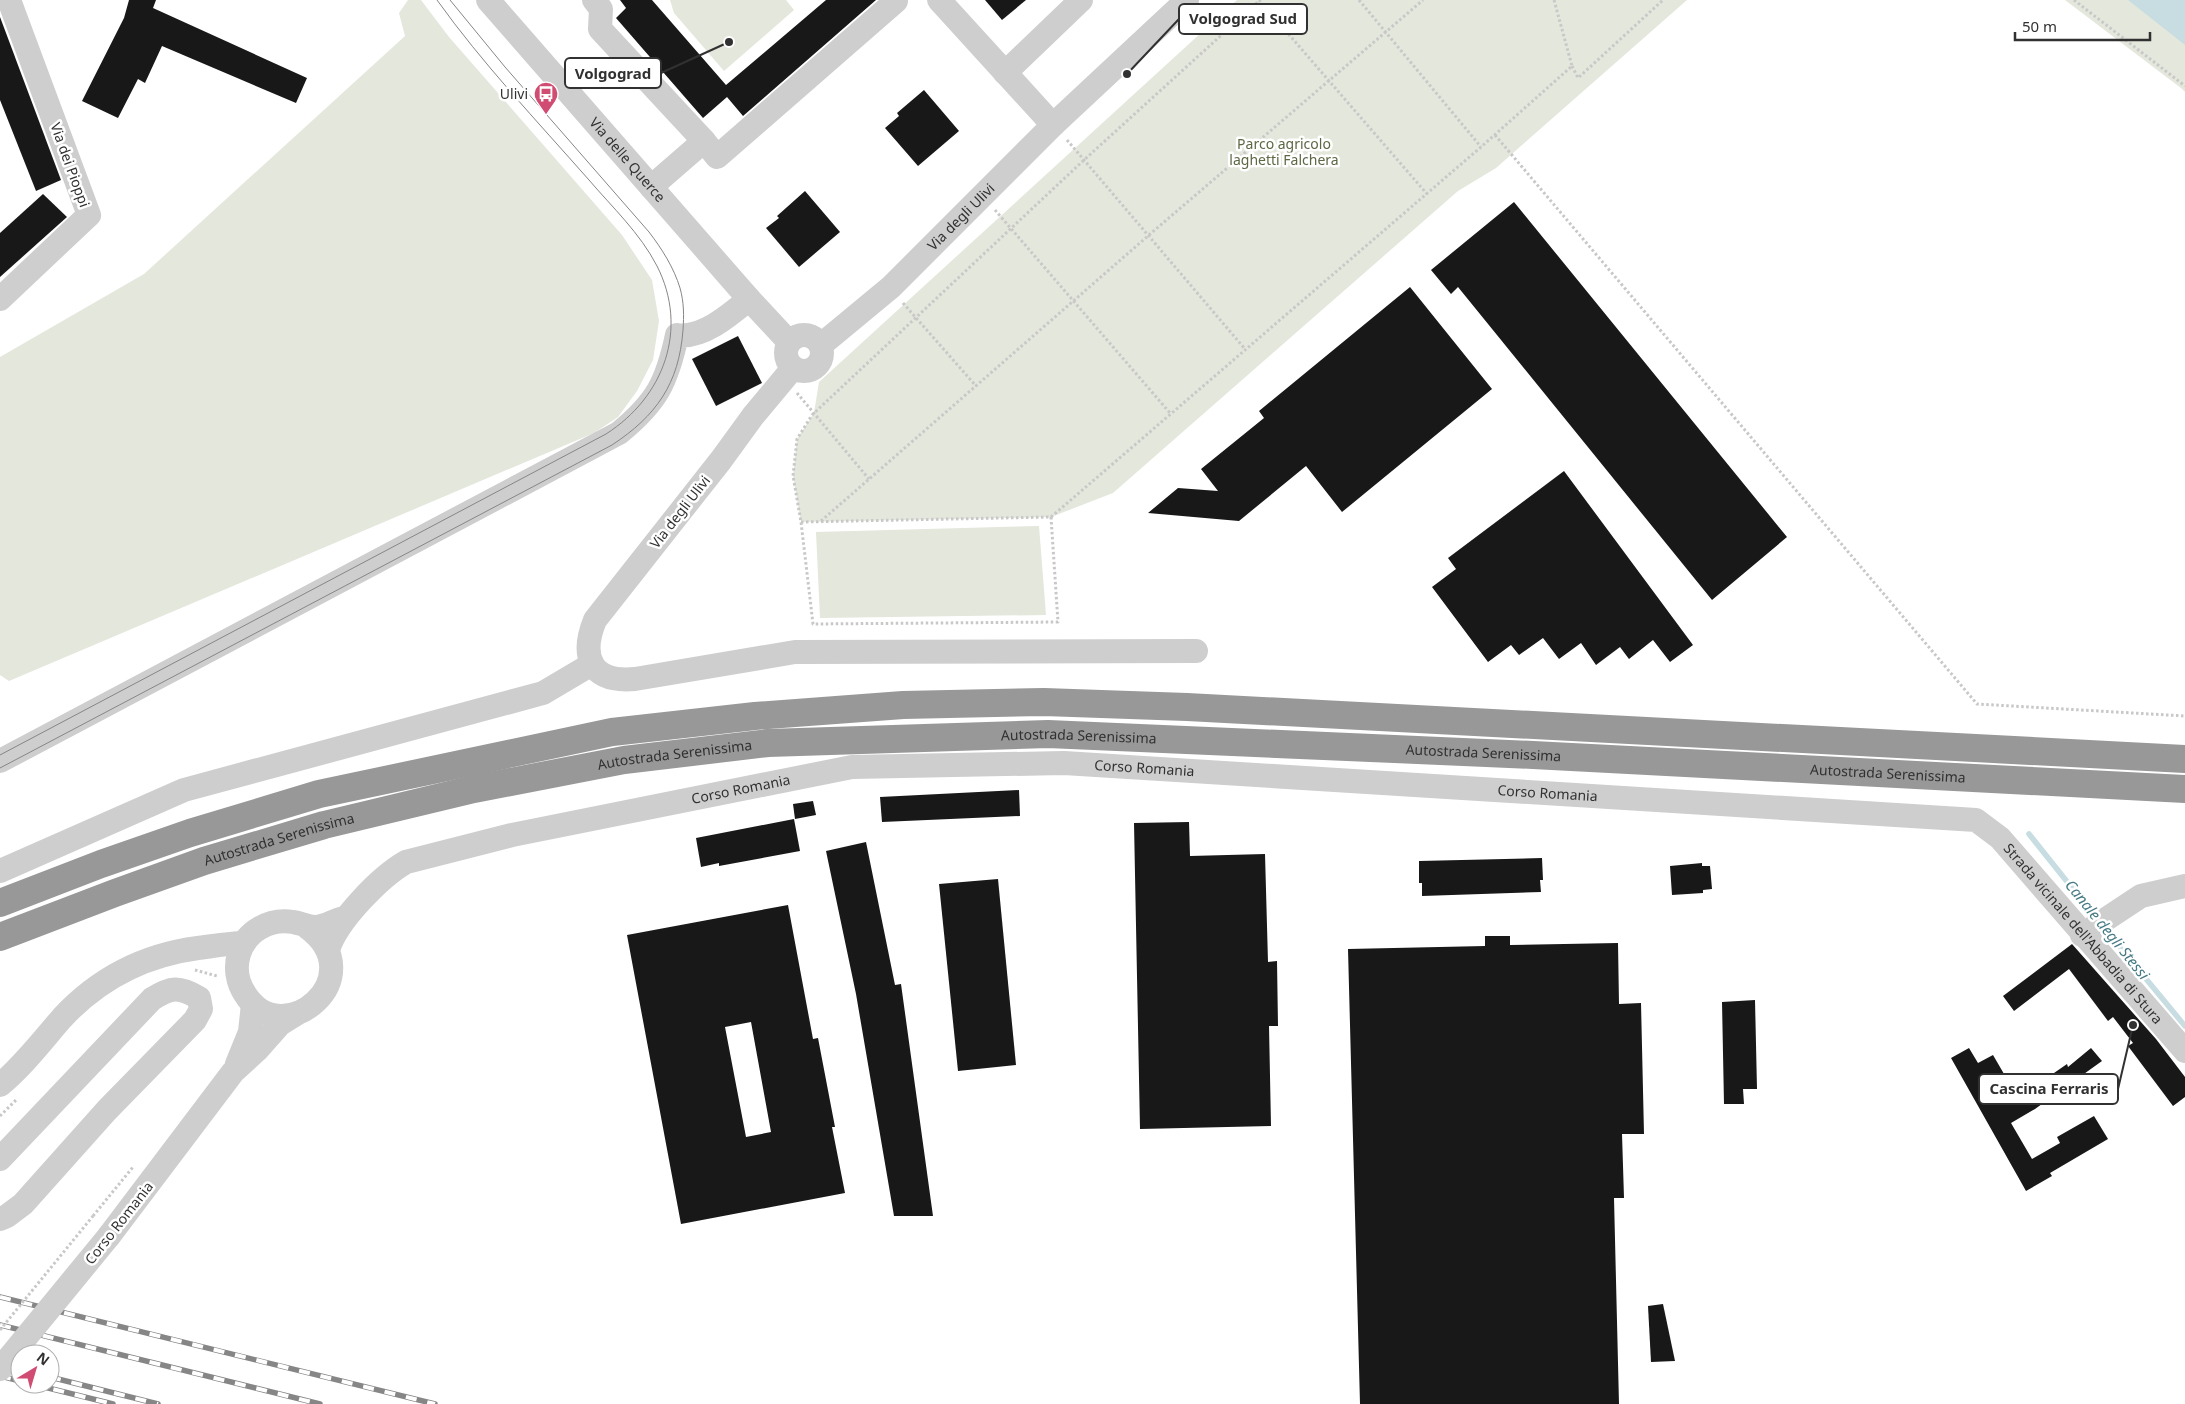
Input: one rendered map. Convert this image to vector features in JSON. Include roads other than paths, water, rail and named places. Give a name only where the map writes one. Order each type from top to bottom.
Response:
[{"type":"highway","name":"Autostrada Serenissima","points":[[0,903],[100,864],[181,836],[319,794],[612,732],[756,716],[903,705],[1044,702],[1197,708],[2185,759]]},
{"type":"highway","name":"Autostrada Serenissima","points":[[0,937],[204,861],[324,825],[474,789],[624,760],[768,743],[1058,734],[1533,755],[2185,789]]},
{"type":"street","name":"Via dei Pioppi","points":[[0,299],[88,215],[10,0]]},
{"type":"street","name":"Via delle Querce","points":[[488,0],[749,300],[790,342]]},
{"type":"street","points":[[594,0],[601,10],[600,28],[717,157],[896,0]]},
{"type":"street","points":[[939,0],[1054,125]]},
{"type":"street","points":[[1005,72],[1081,0]]},
{"type":"street","name":"Via degli Ulivi","points":[[821,345],[891,287],[1054,125],[1187,0]]},
{"type":"street","points":[[651,187],[704,141]]},
{"type":"street","points":[[0,761],[619,433],[643,412],[664,383],[670,367],[676,335],[697,334],[749,300]]},
{"type":"street","points":[[767,320],[807,330],[840,329]]},
{"type":"street","points":[[806,335],[815,338],[821,345],[822,355],[819,364],[812,370],[789,373],[786,351],[790,342],[797,336],[806,335]]},
{"type":"street","name":"Via degli Ulivi","points":[[592,664],[587,647],[589,635],[596,620],[721,460],[752,416],[789,373]]},
{"type":"street","points":[[0,871],[184,790],[543,692],[592,664],[606,677],[622,680],[796,652],[1196,651]]},
{"type":"street","name":"Corso Romania","points":[[328,950],[331,939],[344,918],[394,869],[406,862],[512,835],[852,767],[1064,763],[1976,820]]},
{"type":"street","name":"Strada vicinale dell'Abbadia di Stura","points":[[1976,820],[2000,838],[2185,1052]]},
{"type":"street","points":[[2082,935],[2141,896],[2185,886]]},
{"type":"street","name":"Corso Romania","points":[[307,927],[318,927],[344,918]]},
{"type":"street","points":[[286,921],[307,927],[323,941],[328,950],[332,973],[329,984],[316,1003],[296,1014],[278,1015],[260,1009],[253,1004],[243,991],[238,976],[237,965],[244,943],[253,932],[265,925],[286,921]]},
{"type":"street","points":[[0,1086],[64,1016],[96,988],[129,966],[179,950],[239,942],[244,943]]},
{"type":"street","points":[[179,950],[202,956],[238,976]]},
{"type":"street","points":[[0,1159],[152,999],[168,989],[186,990],[199,998],[201,1009],[195,1020],[107,1110],[23,1204],[0,1219]]},
{"type":"street","name":"Corso Romania","points":[[233,1072],[248,1041],[253,1004]]},
{"type":"street","name":"Corso Romania","points":[[0,1369],[110,1236],[233,1072],[257,1050],[280,1024],[296,1014]]},
{"type":"waterway","name":"Canale degli Stessi","points":[[2029,834],[2096,918]]},
{"type":"waterway","name":"Canale degli Stessi","points":[[2104,928],[2185,1026]]},
{"type":"tram line","points":[[0,755],[606,434],[626,419],[643,401],[656,381],[665,360],[670,337],[671,314],[666,290],[657,266],[642,242],[625,221],[491,69],[437,0]]},
{"type":"tram line","points":[[0,768],[612,445],[641,422],[662,397],[676,367],[681,349],[683,330],[681,293],[671,266],[649,232],[505,67],[450,0]]},
{"type":"railway","points":[[0,1297],[435,1404]]},
{"type":"railway","points":[[0,1325],[320,1404]]},
{"type":"railway","points":[[0,1365],[10,1368]]},
{"type":"railway","points":[[0,1376],[10,1378]]},
{"type":"railway","points":[[60,1380],[158,1404]]},
{"type":"railway","points":[[60,1391],[113,1404]]},
{"type":"place","name":"Volgograd","points":[[729,42]]},
{"type":"place","name":"Volgograd Sud","points":[[1127,74]]},
{"type":"place","name":"Ulivi","points":[[546,115]]},
{"type":"place","name":"Cascina Ferraris","points":[[2133,1025]]},
{"type":"park label","name":"Parco agricolo laghetti Falchera","points":[[1284,152]]}]
